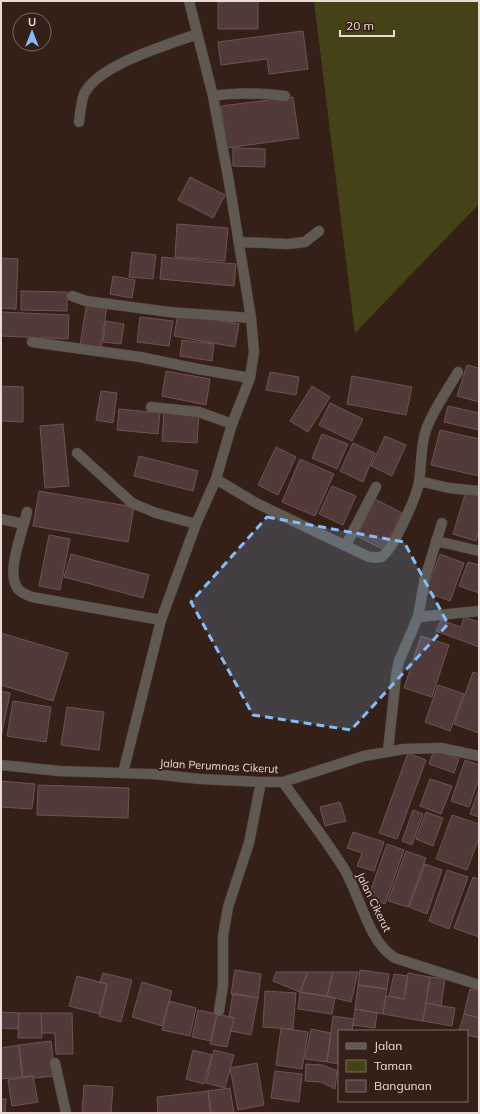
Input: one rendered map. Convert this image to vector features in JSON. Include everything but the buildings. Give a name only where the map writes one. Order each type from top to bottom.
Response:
[{"type":"street","points":[[123,773],[161,620],[196,524],[216,478],[232,424],[250,378],[254,352],[251,318],[240,242],[213,96],[189,1]]},
{"type":"street","points":[[79,122],[84,95],[89,86],[102,75],[131,58],[197,34]]},
{"type":"street","points":[[213,96],[234,93],[261,93],[285,96]]},
{"type":"street","points":[[240,242],[288,244],[305,242],[319,231]]},
{"type":"street","points":[[72,296],[86,301],[169,312],[251,318]]},
{"type":"street","points":[[32,342],[140,357],[250,378]]},
{"type":"street","points":[[216,478],[256,503],[369,557],[381,557],[388,550],[413,504],[419,481],[421,447],[426,431],[431,417],[458,372]]},
{"type":"street","points":[[151,407],[199,412],[232,424]]},
{"type":"street","points":[[77,453],[132,503],[156,514],[196,524]]},
{"type":"street","points":[[419,481],[449,488],[479,491]]},
{"type":"street","points":[[346,545],[376,488]]},
{"type":"street","points":[[27,512],[14,564],[15,584],[19,591],[32,597],[161,620]]},
{"type":"street","points":[[1,520],[24,524]]},
{"type":"street","points":[[388,751],[399,661],[418,616],[425,578],[442,523]]},
{"type":"street","points":[[436,541],[479,551]]},
{"type":"street","points":[[418,616],[479,610]]},
{"type":"street","name":"Jalan Perumnas Cikerut","points":[[1,765],[59,771],[283,782],[364,756],[388,751],[441,748],[479,756]]},
{"type":"street","points":[[219,1011],[223,986],[223,936],[228,907],[249,843],[261,782]]},
{"type":"street","name":"Jalan Cikerut","points":[[283,782],[342,865],[366,918],[382,947],[395,958],[479,985]]},
{"type":"street","points":[[56,1063],[66,1113]]},
{"type":"highlighted area","points":[[267,517],[404,542],[448,624],[351,730],[253,715],[191,602]]},
{"type":"green space","points":[[314,1],[479,1],[479,204],[355,333]]}]
